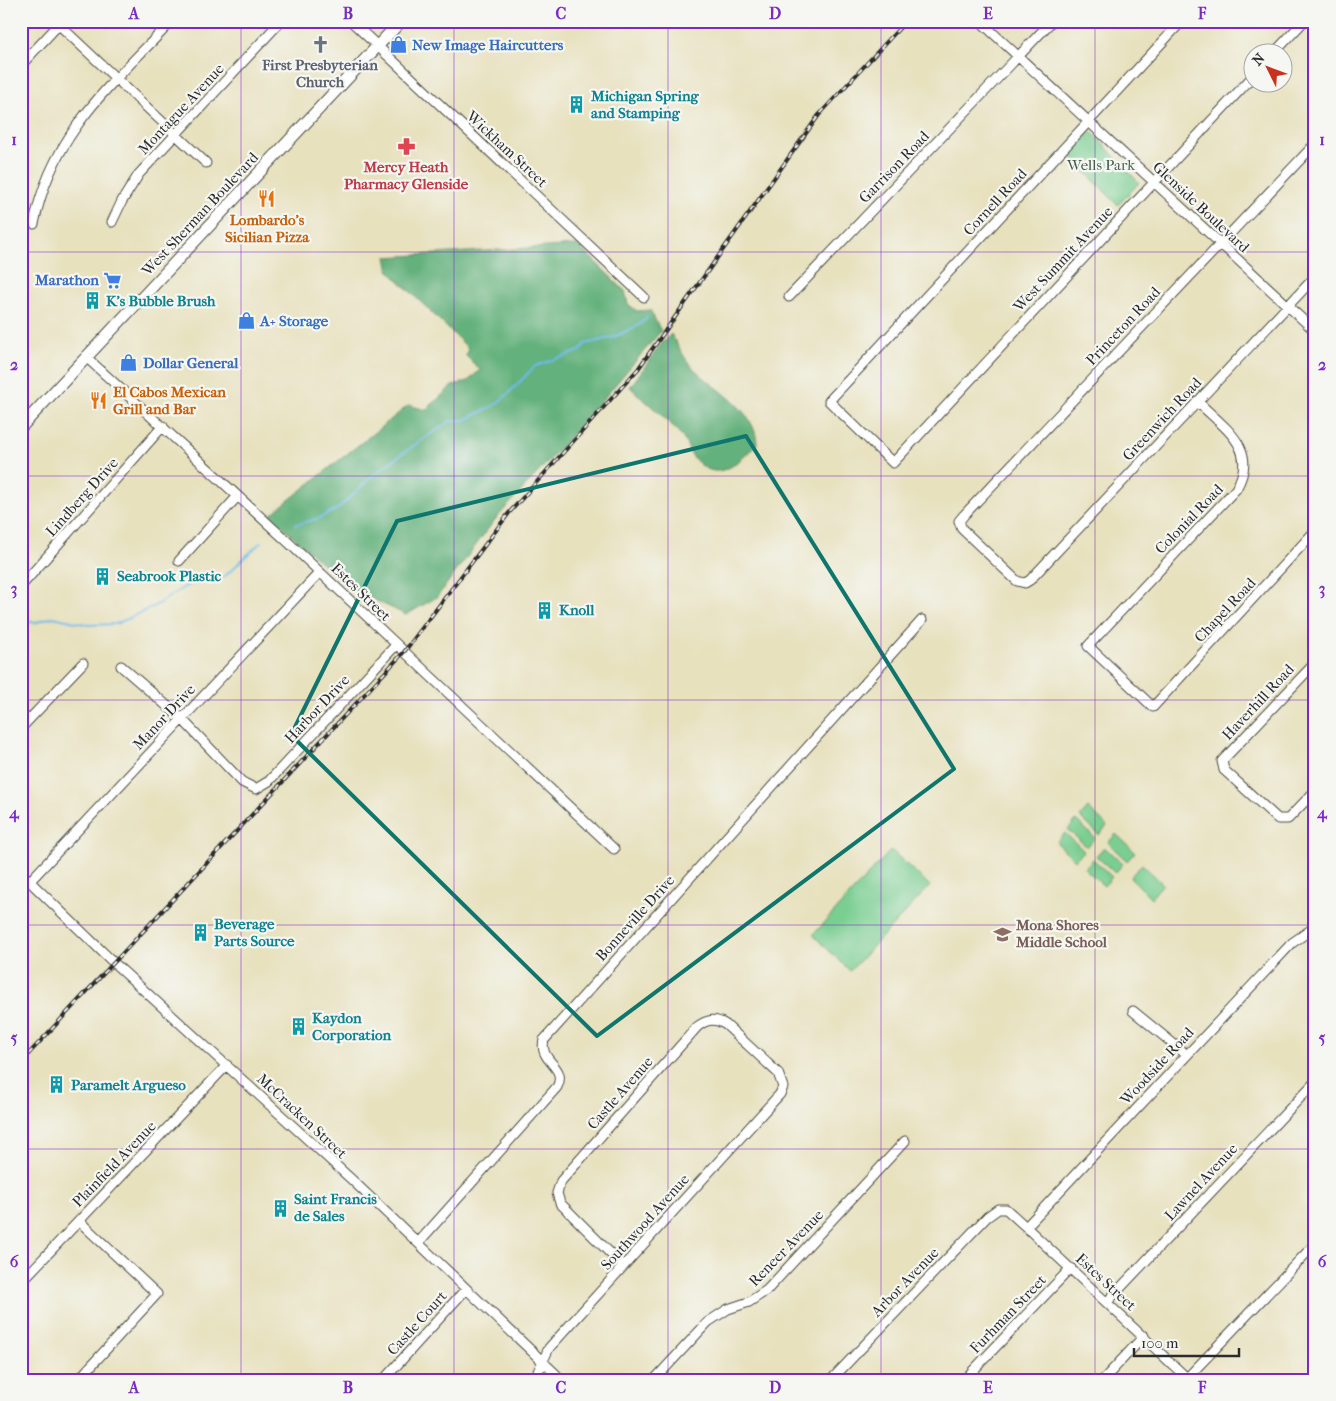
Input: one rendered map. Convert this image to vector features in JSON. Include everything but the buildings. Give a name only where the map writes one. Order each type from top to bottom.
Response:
[{"type":"main road","name":"West Sherman Boulevard","points":[[21,427],[402,21]]},
{"type":"street","points":[[34,224],[39,198],[63,144],[80,120],[172,21]]},
{"type":"street","name":"Montague Avenue","points":[[112,222],[122,201],[139,174],[281,21]]},
{"type":"street","name":"Wickham Street","points":[[351,21],[644,297]]},
{"type":"street","name":"Glenside Boulevard","points":[[980,21],[1315,331]]},
{"type":"street","name":"Garrison Road","points":[[789,297],[1052,21]]},
{"type":"street","name":"Cornell Road","points":[[893,463],[829,400],[1182,21]]},
{"type":"street","points":[[1284,42],[1304,21]]},
{"type":"street","points":[[21,65],[59,22],[206,163]]},
{"type":"street","name":"West Summit Avenue","points":[[893,463],[1244,86]]},
{"type":"street","name":"Princeton Road","points":[[1030,580],[1025,583],[1017,581],[962,529],[960,521],[1315,144]]},
{"type":"street","name":"Greenwich Road","points":[[1030,580],[1315,277]]},
{"type":"street","name":"Estes Street","points":[[86,358],[163,426],[614,849]]},
{"type":"street","name":"Colonial Road","points":[[1153,707],[1088,646],[1236,490],[1241,481],[1245,462],[1241,446],[1197,402]]},
{"type":"street","name":"Lindberg Drive","points":[[21,586],[163,426]]},
{"type":"street","points":[[179,561],[237,497]]},
{"type":"street","name":"Chapel Road","points":[[1153,707],[1315,531]]},
{"type":"street","name":"Manor Drive","points":[[30,881],[320,572]]},
{"type":"street","name":"Bonneville Drive","points":[[418,1243],[557,1087],[561,1080],[560,1074],[544,1054],[544,1040],[922,620]]},
{"type":"street","name":"Harbor Drive","points":[[181,718],[242,782],[256,789],[269,781],[396,645]]},
{"type":"street","name":"Haverhill Road","points":[[1315,662],[1222,761],[1224,770],[1278,819],[1284,820],[1315,791]]},
{"type":"street","points":[[21,728],[83,663]]},
{"type":"street","points":[[121,666],[181,718]]},
{"type":"street","name":"McCracken Street","points":[[21,873],[114,963],[227,1065],[562,1380]]},
{"type":"street","name":"Woodside Road","points":[[1026,1227],[1292,943],[1313,927]]},
{"type":"street","points":[[1133,1011],[1187,1055]]},
{"type":"street","name":"Castle Avenue","points":[[623,1266],[560,1204],[558,1193],[561,1181],[696,1027],[712,1019],[726,1025],[778,1073],[783,1087]]},
{"type":"street","name":"Plainfield Avenue","points":[[21,1282],[227,1065]]},
{"type":"street","name":"Lawnel Avenue","points":[[1107,1302],[1315,1082]]},
{"type":"street","name":"Southwood Avenue","points":[[534,1380],[549,1348],[780,1094],[783,1087]]},
{"type":"street","name":"Reneer Avenue","points":[[654,1380],[708,1322],[728,1309],[749,1302],[768,1290],[904,1141]]},
{"type":"street","name":"Estes Street","points":[[1002,1208],[1006,1209],[1071,1268],[1188,1379]]},
{"type":"street","name":"Arbor Avenue","points":[[831,1380],[987,1217],[1002,1208]]},
{"type":"street","points":[[78,1380],[157,1294],[79,1221]]},
{"type":"street","points":[[1188,1379],[1315,1244]]},
{"type":"street","name":"Furhman Street","points":[[964,1380],[1071,1268]]},
{"type":"street","name":"Castle Court","points":[[388,1376],[466,1289]]},
{"type":"street","points":[[1103,1380],[1144,1336]]},
{"type":"highlighted area","points":[[746,436],[954,769],[597,1036],[291,735],[397,521]]},
{"type":"green space","name":"Wells Park","points":[[1091,131],[1139,183],[1118,205],[1069,155]]},
{"type":"green space","points":[[578,245],[625,291],[628,304],[637,311],[650,310],[661,331],[583,423],[494,521],[437,597],[406,615],[348,587],[270,515],[409,405],[426,410],[452,386],[468,381],[480,370],[466,356],[468,348],[389,271],[386,257]]},
{"type":"green space","points":[[671,334],[692,367],[742,410],[750,420],[755,432],[757,444],[727,469],[711,470],[703,466],[692,456],[678,432],[630,387],[662,343]]},
{"type":"green space","points":[[1088,808],[1107,826],[1099,835],[1080,817]]},
{"type":"green space","points":[[1076,820],[1095,838],[1087,847],[1068,830]]},
{"type":"green space","points":[[1065,833],[1084,851],[1075,860],[1056,842]]},
{"type":"green space","points":[[1116,834],[1135,852],[1127,861],[1108,843]]},
{"type":"green space","points":[[1104,847],[1123,864],[1115,873],[1096,856]]},
{"type":"green space","points":[[891,850],[930,886],[850,971],[813,935]]},
{"type":"green space","points":[[1093,859],[1112,877],[1104,886],[1084,868]]},
{"type":"green space","points":[[1142,864],[1163,884],[1151,898],[1130,877]]},
{"type":"waterway","points":[[295,525],[319,518],[339,508],[373,475],[450,421],[464,420],[492,407],[507,395],[535,366],[580,351],[585,344],[614,337],[639,325],[647,318]]},
{"type":"waterway","points":[[21,617],[34,623],[53,617],[89,625],[116,624],[153,607],[186,586],[205,579],[224,577],[261,542]]},
{"type":"railway","points":[[21,1062],[404,652],[509,513],[638,369],[819,115],[906,21]]},
{"type":"place","name":"First Presbyterian Church","points":[[320,44]]},
{"type":"place","name":"New Image Haircutters","points":[[398,45]]},
{"type":"place","name":"Michigan Spring and Stamping","points":[[577,105]]},
{"type":"place","name":"Mercy Heath Pharmacy Glenside","points":[[406,146]]},
{"type":"place","name":"Lombardo's Sicilian Pizza","points":[[267,199]]},
{"type":"place","name":"Marathon","points":[[113,280]]},
{"type":"place","name":"K's Bubble Brush","points":[[92,301]]},
{"type":"place","name":"A+ Storage","points":[[246,321]]},
{"type":"place","name":"Dollar General","points":[[129,363]]},
{"type":"place","name":"El Cabos Mexican Grill and Bar","points":[[99,401]]},
{"type":"place","name":"Seabrook Plastic","points":[[103,576]]},
{"type":"place","name":"Knoll","points":[[545,610]]},
{"type":"place","name":"Beverage Parts Source","points":[[200,933]]},
{"type":"place","name":"Mona Shores Middle School","points":[[1002,934]]},
{"type":"place","name":"Kaydon Corporation","points":[[298,1027]]},
{"type":"place","name":"Paramelt Argueso","points":[[57,1085]]},
{"type":"place","name":"Saint Francis de Sales","points":[[280,1208]]}]
